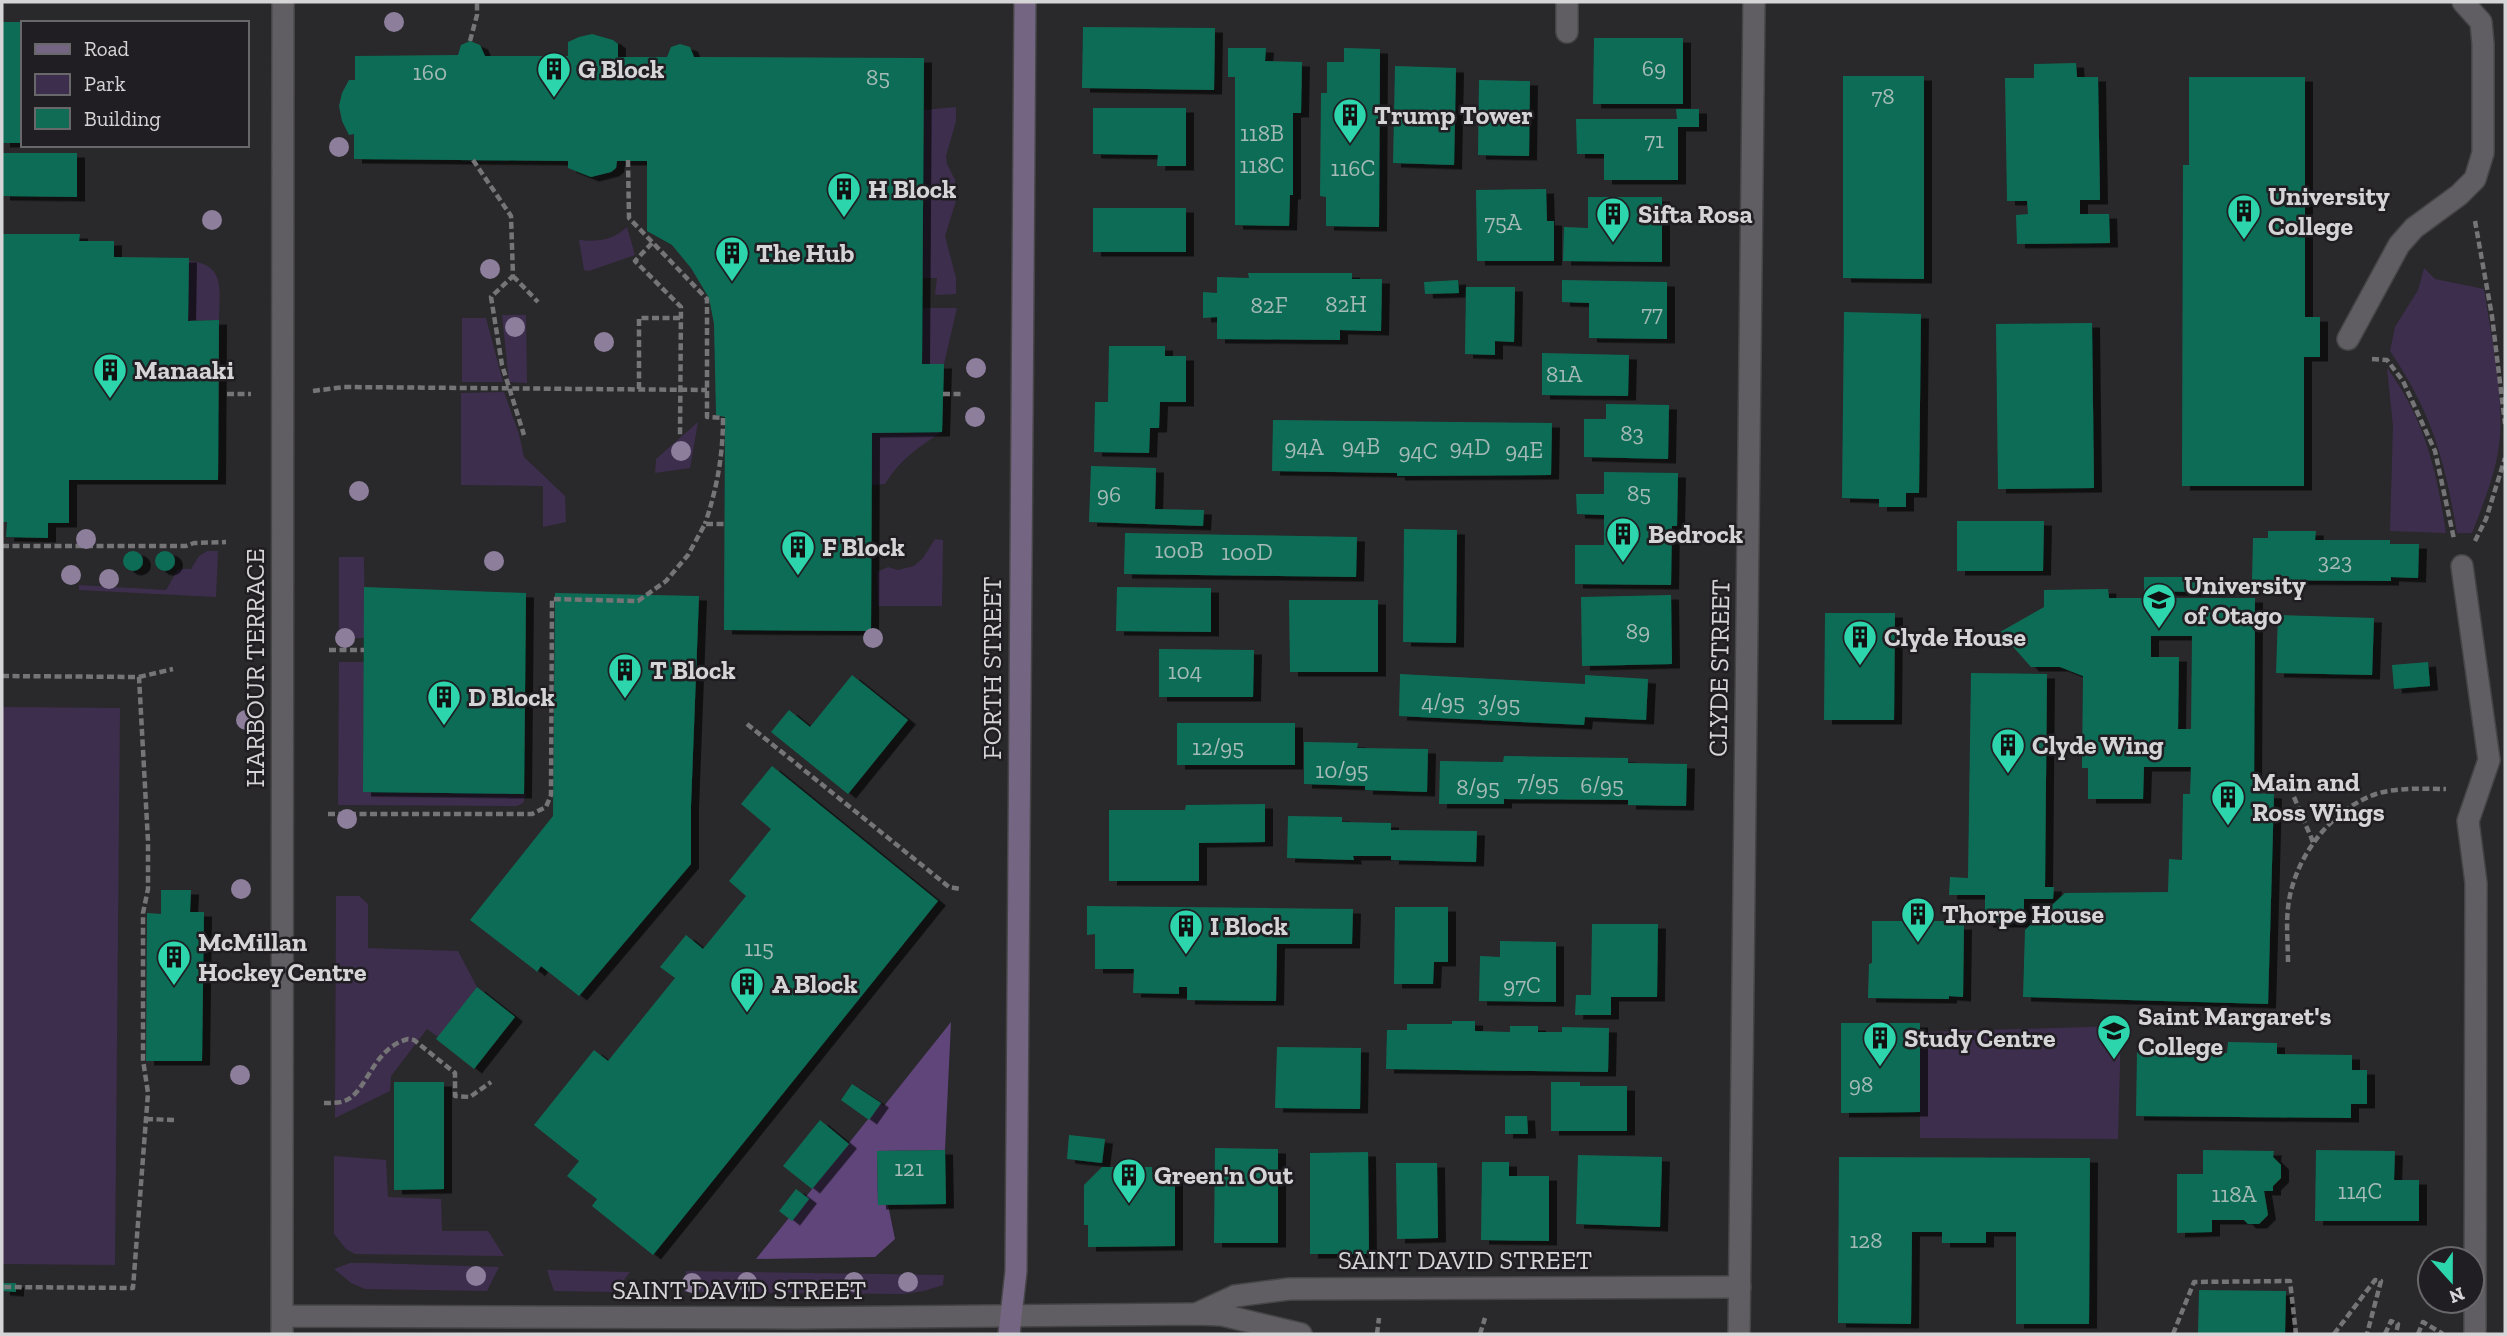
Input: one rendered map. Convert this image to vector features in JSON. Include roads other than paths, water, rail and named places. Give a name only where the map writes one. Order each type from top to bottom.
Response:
[{"type":"street","name":"HARBOUR TERRACE","points":[[282,1325],[283,2]]},
{"type":"street","name":"FORTH STREET","points":[[1010,1325],[1016,1271],[1025,2]]},
{"type":"street","points":[[1567,2],[1567,32]]},
{"type":"street","name":"CLYDE STREET","points":[[1739,1334],[1754,2]]},
{"type":"street","points":[[2348,339],[2399,245],[2414,228],[2459,195],[2475,179],[2483,153],[2483,44],[2481,22],[2463,2]]},
{"type":"street","points":[[2462,566],[2489,760],[2468,821],[2476,884],[2475,1334]]},
{"type":"street","name":"SAINT DAVID STREET","points":[[1196,1314],[1235,1296],[1289,1289],[1740,1287]]},
{"type":"street","name":"SAINT DAVID STREET","points":[[282,1325],[666,1318],[1010,1325],[1196,1314],[1222,1315],[1301,1334]]},
{"type":"place","name":"G Block","points":[[554,99]]},
{"type":"place","name":"Trump Tower","points":[[1350,145]]},
{"type":"place","name":"H Block","points":[[844,219]]},
{"type":"place","name":"University College","points":[[2244,241]]},
{"type":"place","name":"Sifta Rosa","points":[[1613,244]]},
{"type":"place","name":"The Hub","points":[[732,283]]},
{"type":"place","name":"Manaaki","points":[[110,400]]},
{"type":"place","name":"Bedrock","points":[[1623,564]]},
{"type":"place","name":"F Block","points":[[798,577]]},
{"type":"place","name":"University of Otago","points":[[2159,630]]},
{"type":"place","name":"Clyde House","points":[[1860,667]]},
{"type":"place","name":"T Block","points":[[625,700]]},
{"type":"place","name":"D Block","points":[[444,727]]},
{"type":"place","name":"Clyde Wing","points":[[2008,775]]},
{"type":"place","name":"Main and Ross Wings","points":[[2228,827]]},
{"type":"place","name":"Thorpe House","points":[[1918,944]]},
{"type":"place","name":"I Block","points":[[1186,956]]},
{"type":"place","name":"McMillan Hockey Centre","points":[[174,987]]},
{"type":"place","name":"A Block","points":[[747,1014]]},
{"type":"place","name":"Saint Margaret's College","points":[[2114,1061]]},
{"type":"place","name":"Study Centre","points":[[1880,1068]]},
{"type":"place","name":"Green'n Out","points":[[1129,1205]]}]
